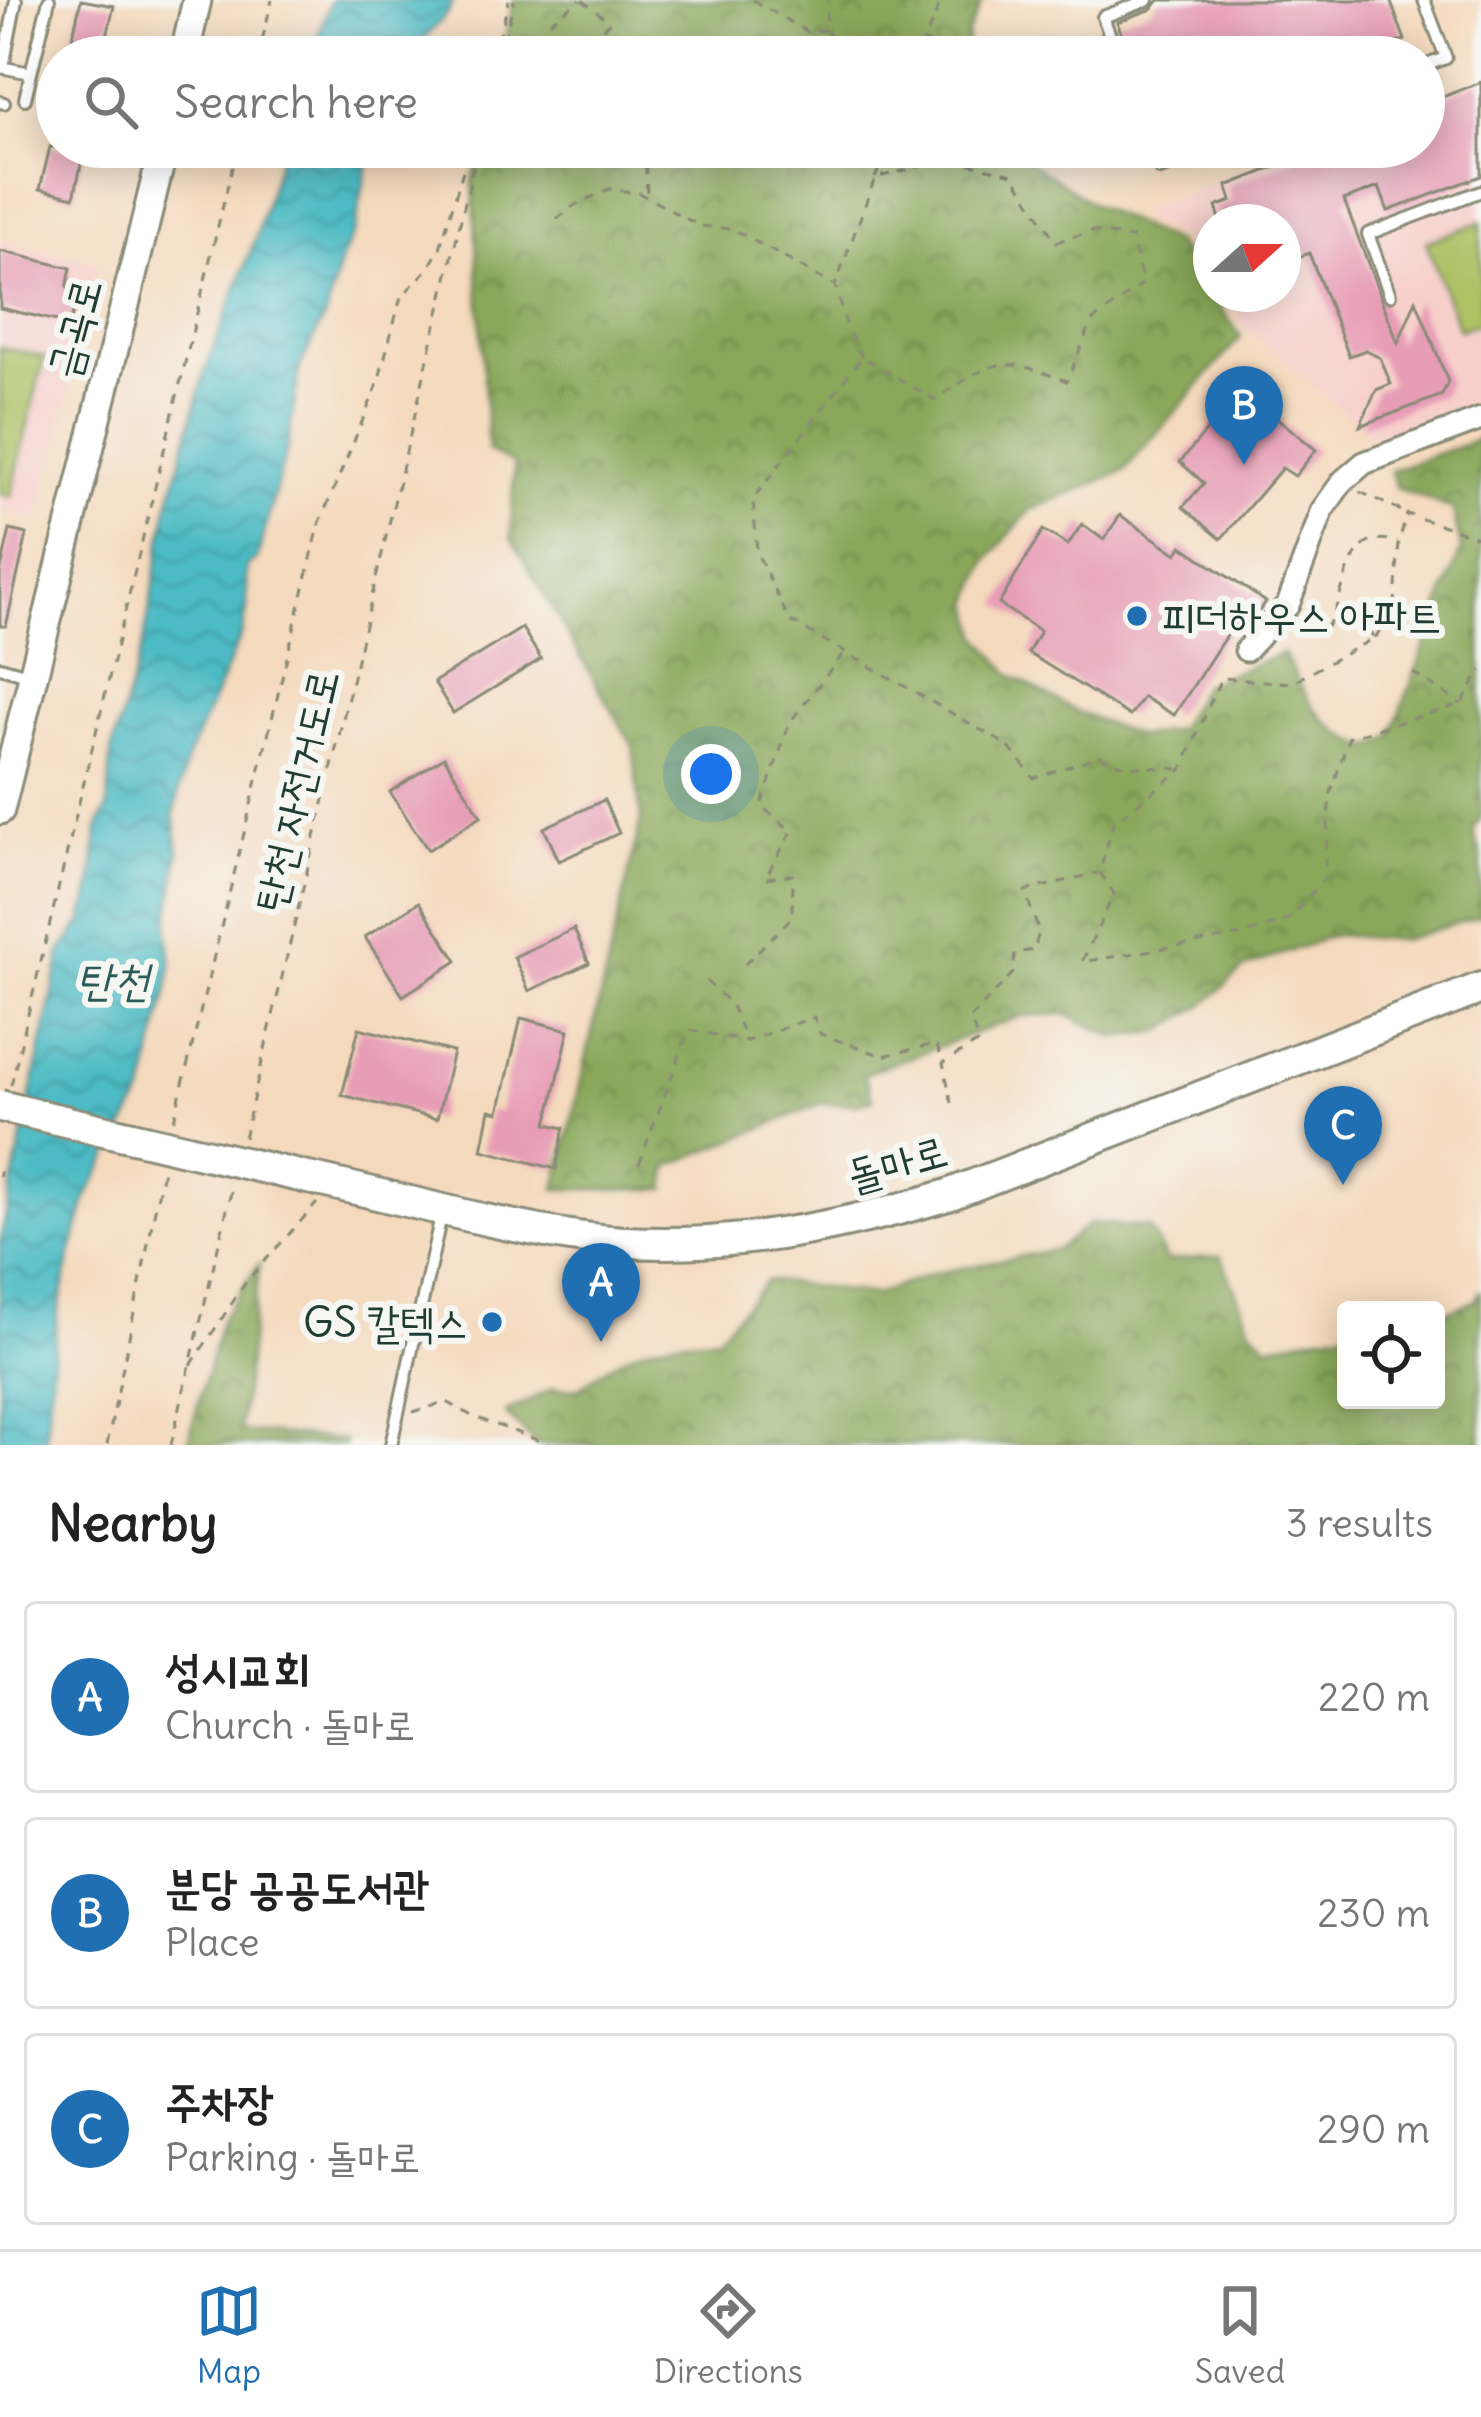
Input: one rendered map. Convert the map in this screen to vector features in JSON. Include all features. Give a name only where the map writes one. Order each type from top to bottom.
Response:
[{"type":"main road","points":[[189,36],[197,0]]},
{"type":"main road","name":"금곡로","points":[[0,810],[159,168]]},
{"type":"main road","name":"돌마로","points":[[6,1096],[321,1181],[574,1237],[629,1242],[738,1240],[862,1219],[948,1195],[1481,988]]},
{"type":"street","points":[[1246,650],[1288,604],[1316,542],[1323,508],[1343,481],[1364,463],[1481,419]]},
{"type":"lane","points":[[16,0],[1,67],[32,74]]},
{"type":"lane","points":[[41,36],[49,0]]},
{"type":"lane","points":[[1110,36],[1103,17],[1148,0]]},
{"type":"lane","points":[[1424,0],[1438,36]]},
{"type":"lane","points":[[25,99],[36,57]]},
{"type":"lane","points":[[1390,295],[1368,234],[1481,191]]},
{"type":"lane","points":[[0,667],[32,676]]},
{"type":"lane","points":[[391,1445],[442,1208]]},
{"type":"path","points":[[263,36],[272,0]]},
{"type":"path","points":[[502,36],[511,0]]},
{"type":"path","points":[[550,22],[581,0],[610,22],[594,36]]},
{"type":"path","points":[[753,0],[806,32],[825,30],[831,36]]},
{"type":"path","points":[[825,30],[828,0]]},
{"type":"path","points":[[926,36],[940,2],[929,0]]},
{"type":"path","points":[[6,1096],[231,168]]},
{"type":"path","points":[[173,1126],[320,521],[377,386],[401,297],[440,248],[464,168]]},
{"type":"path","name":"탄천 자전거도로","points":[[242,1144],[473,168]]},
{"type":"path","points":[[646,168],[647,197]]},
{"type":"path","points":[[880,168],[835,286],[847,329],[862,357],[934,400],[975,372],[1015,361],[1067,381],[1092,321],[1143,284],[1132,238],[1093,231],[1056,242],[1013,174],[988,168]]},
{"type":"path","points":[[875,178],[914,168]]},
{"type":"path","points":[[557,219],[609,189],[647,197],[700,226],[733,229],[835,286]]},
{"type":"path","points":[[862,357],[753,499],[758,553],[789,620],[1007,746],[1034,778],[1099,756],[1125,766],[1182,769]]},
{"type":"path","points":[[1355,490],[1481,538]]},
{"type":"path","points":[[1408,514],[1399,542],[1395,603],[1376,637],[1291,683],[1221,678],[1182,769],[1113,823],[1100,872],[1114,894],[1082,962],[1247,934],[1289,919],[1324,879],[1330,795],[1349,737],[1462,704],[1481,670]]},
{"type":"path","points":[[1326,628],[1336,615],[1347,569],[1361,548],[1376,538],[1399,542]]},
{"type":"path","points":[[1336,615],[1376,637]]},
{"type":"path","points":[[746,964],[792,917],[794,875],[765,878],[792,831],[761,806],[790,722],[845,651]]},
{"type":"path","points":[[1413,673],[1462,704]]},
{"type":"path","points":[[943,1063],[979,1042],[970,1019],[1012,973],[1015,953],[1034,950],[1039,932],[1025,891],[1100,872]]},
{"type":"path","points":[[706,981],[731,1004],[747,1041]]},
{"type":"path","points":[[639,1164],[689,1030],[747,1041],[814,1017],[820,1034],[883,1056],[936,1044],[952,1103]]},
{"type":"path","points":[[107,1445],[163,1172]]},
{"type":"path","points":[[188,1370],[321,1181]]},
{"type":"path","points":[[171,1445],[231,1191]]},
{"type":"path","points":[[397,1417],[448,1402],[472,1416],[551,1445]]},
{"type":"shaded area","points":[[1481,78],[1481,400],[1378,441],[1235,312],[1301,312],[1301,204],[1193,204],[1193,252],[1183,238],[1147,222],[1139,211],[1250,168],[1445,168],[1445,92]]},
{"type":"shaded area","points":[[0,241],[98,264],[38,520],[0,511]]},
{"type":"green space","points":[[514,0],[983,0],[968,36],[506,36]]},
{"type":"green space","points":[[476,168],[1039,168],[1094,205],[1175,243],[1193,269],[1193,312],[1223,312],[1241,337],[1124,471],[1030,510],[987,561],[972,601],[979,636],[1011,675],[1077,712],[1139,737],[1177,729],[1203,685],[1283,653],[1325,720],[1369,748],[1391,737],[1461,549],[1453,509],[1397,488],[1390,471],[1481,438],[1481,817],[1473,831],[1481,855],[1481,916],[1401,940],[1334,935],[1244,968],[1206,1003],[1162,1031],[1115,1037],[1065,1014],[1021,1016],[864,1074],[873,1099],[857,1104],[822,1103],[669,1166],[666,1189],[556,1189],[641,820],[633,746],[511,538],[514,464],[488,451],[473,181]]},
{"type":"green space","points":[[1481,222],[1481,322],[1459,330],[1426,242]]},
{"type":"green space","points":[[0,347],[44,357],[11,496],[0,494]]},
{"type":"green space","points":[[1091,1223],[1149,1228],[1167,1261],[1221,1256],[1250,1326],[1268,1345],[1337,1332],[1337,1409],[1445,1409],[1445,1312],[1475,1301],[1481,1290],[1481,1445],[537,1445],[505,1413],[554,1388],[579,1389],[642,1348],[717,1337],[767,1280],[875,1295],[931,1274],[1057,1249]]},
{"type":"green space","points":[[260,1262],[239,1431],[344,1440],[344,1445],[187,1445],[221,1320]]},
{"type":"water","points":[[331,0],[453,0],[426,36],[318,36]]},
{"type":"water","name":"탄천","points":[[276,168],[367,168],[355,229],[326,314],[300,366],[288,444],[257,559],[247,566],[242,633],[185,764],[174,815],[179,852],[168,928],[172,967],[167,993],[144,1093],[87,1196],[72,1251],[57,1316],[45,1445],[0,1445],[0,1242],[62,949],[82,923],[91,891],[98,829],[108,806],[111,752],[143,645],[167,511],[205,371],[256,237]]},
{"type":"building","points":[[81,0],[114,6],[107,36],[73,36]]},
{"type":"building","points":[[1159,0],[1390,0],[1404,36],[1123,36],[1117,22],[1152,9]]},
{"type":"building","points":[[1481,82],[1481,176],[1388,211],[1379,187],[1344,200],[1398,343],[1416,300],[1448,382],[1442,395],[1360,426],[1376,390],[1391,384],[1380,358],[1366,350],[1349,356],[1309,253],[1301,256],[1301,204],[1224,204],[1232,201],[1227,186],[1273,168],[1445,168],[1445,96]]},
{"type":"building","points":[[45,168],[80,168],[74,197],[40,189]]},
{"type":"building","points":[[0,251],[71,268],[67,287],[76,300],[70,324],[0,308]]},
{"type":"building","points":[[1242,389],[1316,450],[1295,476],[1282,468],[1221,539],[1183,507],[1204,483],[1180,462]]},
{"type":"building","name":"피더하우스 아파트","points":[[1120,515],[1177,554],[1182,546],[1266,602],[1241,634],[1231,628],[1174,715],[1143,697],[1130,716],[1028,653],[1040,631],[999,604],[1043,530],[1068,545],[1082,524],[1104,540]]},
{"type":"building","points":[[10,530],[27,534],[6,626],[0,626],[0,573]]},
{"type":"building","points":[[522,628],[541,659],[453,713],[434,682]]},
{"type":"building","points":[[444,757],[481,816],[428,850],[390,792]]},
{"type":"building","points":[[604,800],[619,833],[559,861],[544,828]]},
{"type":"building","points":[[419,902],[457,961],[403,996],[365,937]]},
{"type":"building","points":[[574,929],[589,963],[529,991],[514,957]]},
{"type":"building","points":[[521,1018],[569,1030],[547,1124],[564,1128],[556,1169],[482,1150],[490,1110],[499,1112]]},
{"type":"building","points":[[359,1028],[453,1052],[437,1119],[342,1095]]},
{"type":"place","name":"분당 공공도서관","points":[[1244,465]]},
{"type":"place","name":"피더하우스 아파트","points":[[1137,616]]},
{"type":"place","name":"주차장","points":[[1343,1185]]},
{"type":"place","name":"GS 칼텍스","points":[[492,1322]]},
{"type":"place","name":"성시교회","points":[[601,1342]]}]
